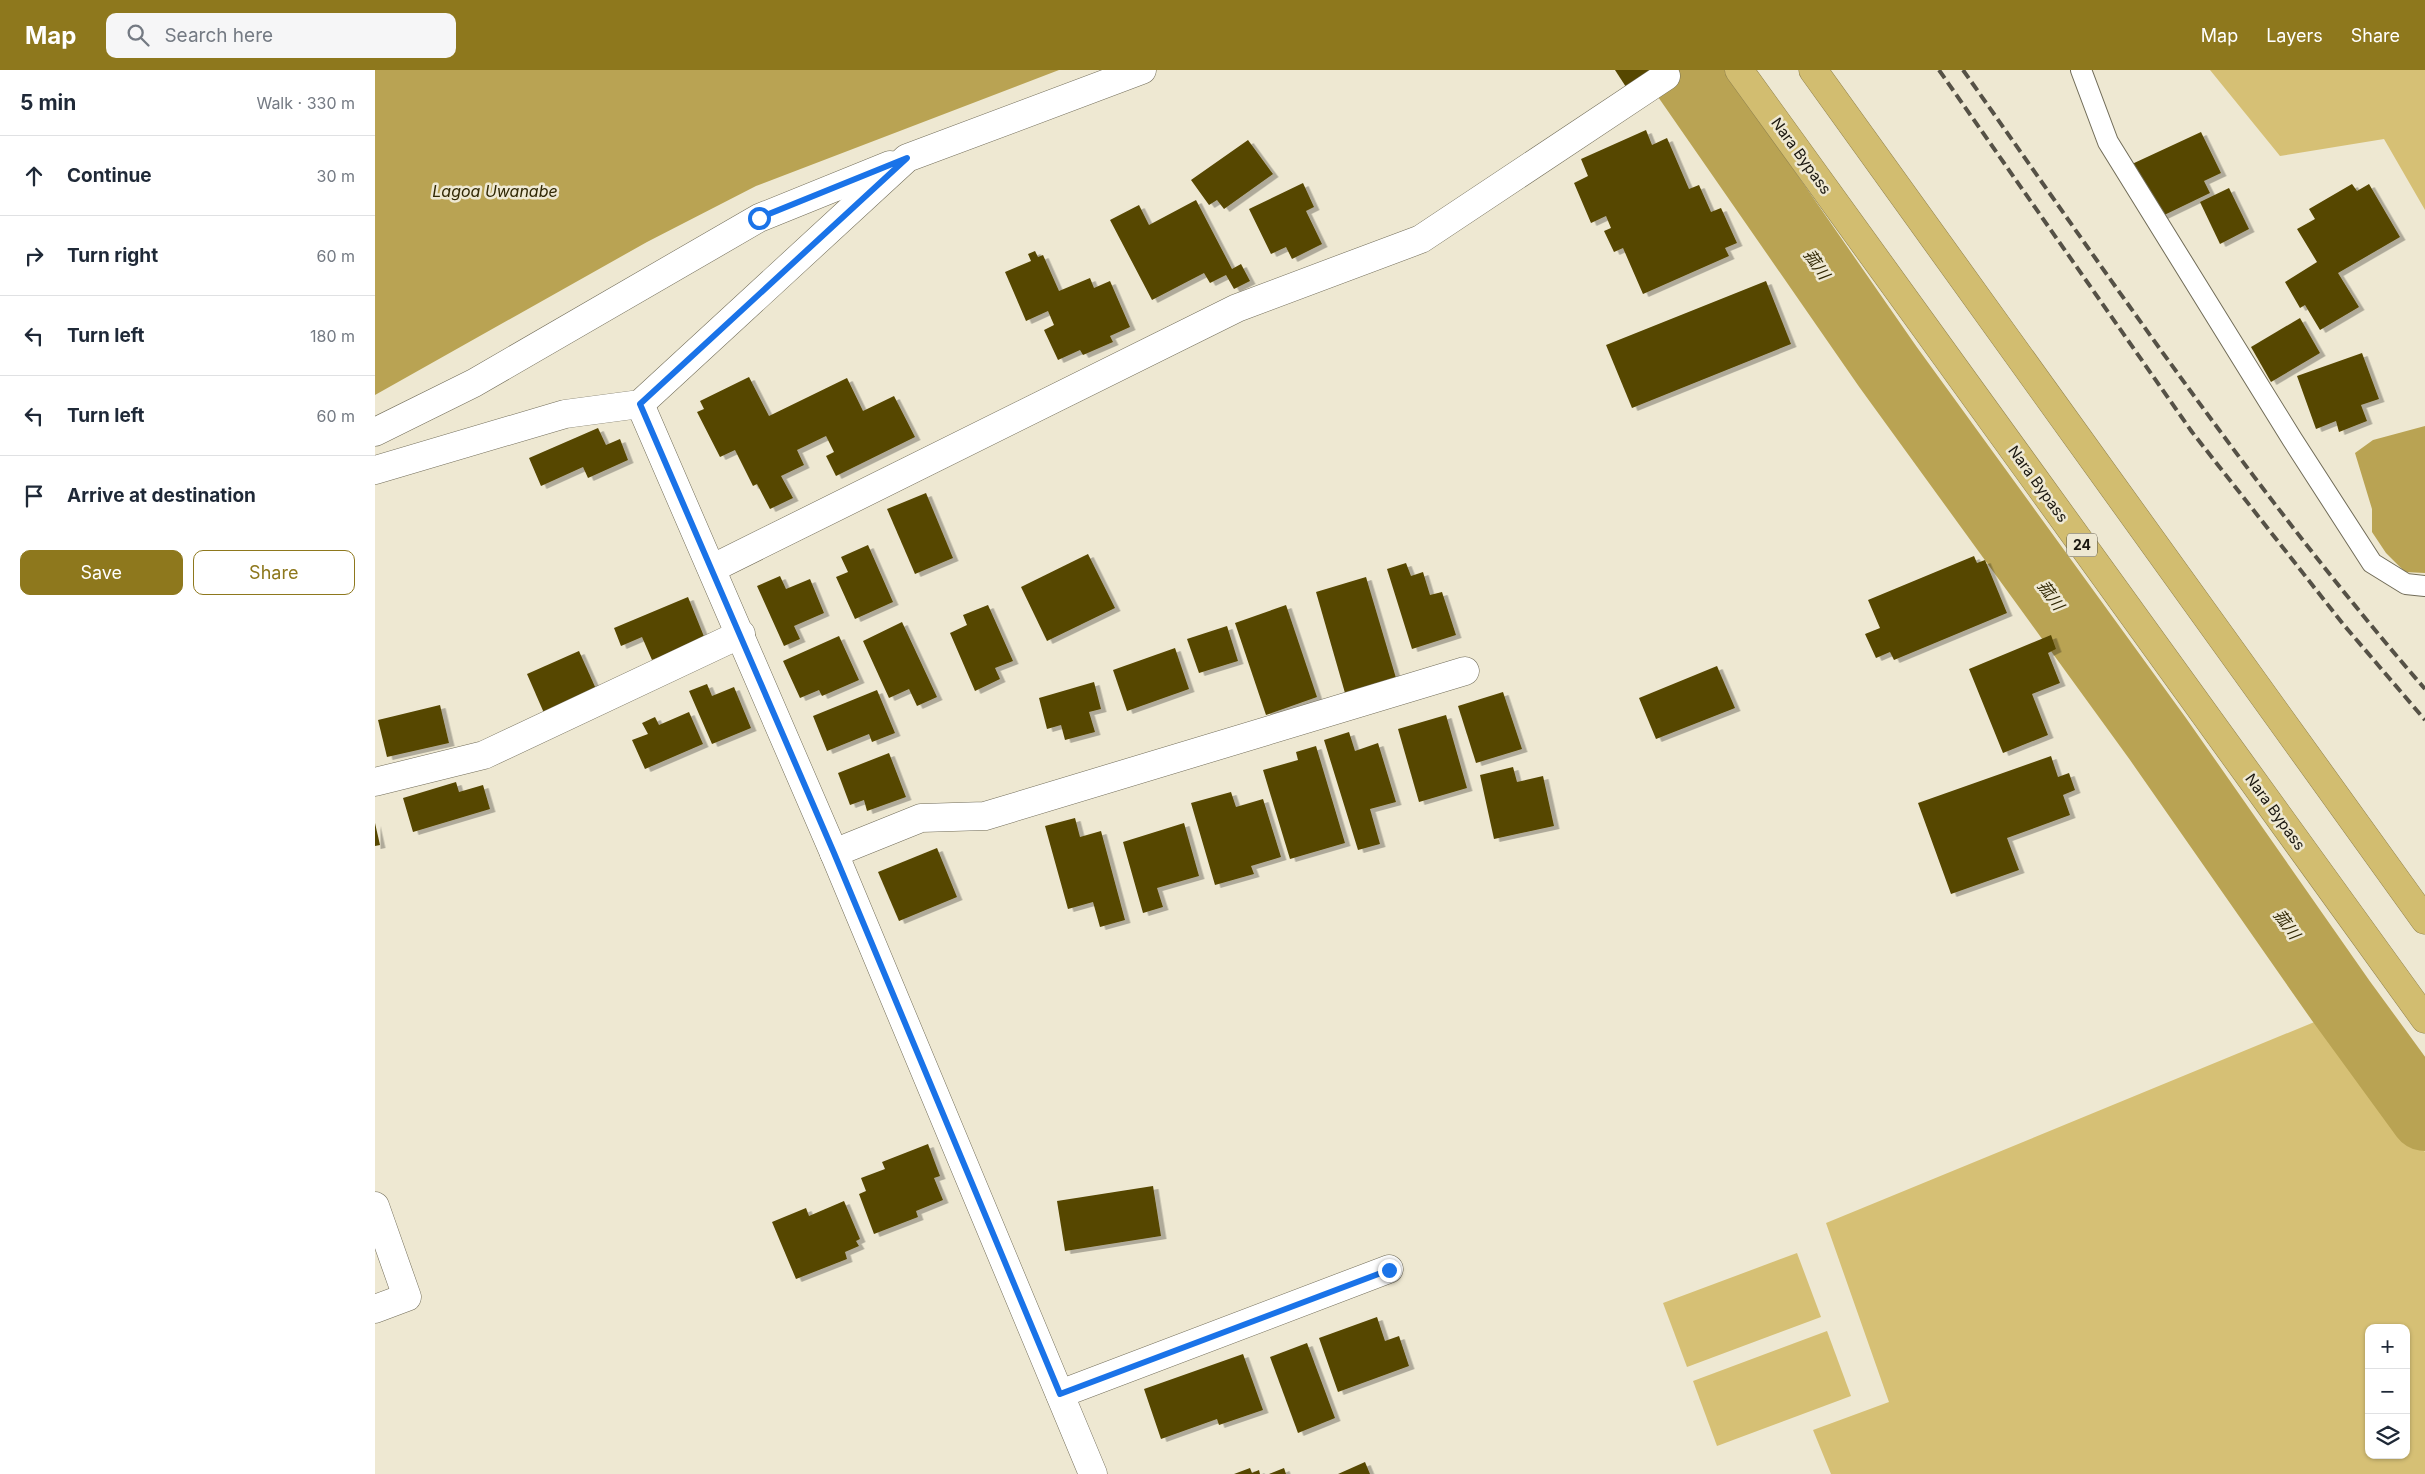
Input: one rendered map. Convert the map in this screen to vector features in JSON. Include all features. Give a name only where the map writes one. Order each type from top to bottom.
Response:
[{"type":"highway","name":"Nara Bypass","points":[[1739,70],[2425,1019]]},
{"type":"highway","points":[[1813,70],[2425,920]]},
{"type":"street","points":[[375,432],[474,383],[759,218],[907,158],[1142,70]]},
{"type":"street","points":[[713,568],[1237,308],[1421,240],[1666,76]]},
{"type":"street","points":[[375,470],[565,414],[640,404],[907,158]]},
{"type":"street","points":[[640,404],[713,568],[834,853],[1093,1474]]},
{"type":"street","points":[[375,782],[484,755],[741,634]]},
{"type":"street","points":[[834,853],[921,818],[985,816],[1465,671]]},
{"type":"street","points":[[375,1206],[407,1297],[375,1309]]},
{"type":"street","points":[[1060,1394],[1389,1270]]},
{"type":"lane","points":[[2081,70],[2108,142],[2292,439],[2372,563],[2406,584],[2425,586]]},
{"type":"shaded area","points":[[2210,70],[2425,70],[2425,210],[2384,139],[2280,156]]},
{"type":"shaded area","points":[[2329,1016],[2425,1152],[2425,1474],[1831,1474],[1813,1430],[1889,1402],[1826,1223]]},
{"type":"shaded area","points":[[1797,1253],[1821,1317],[1687,1367],[1663,1303]]},
{"type":"shaded area","points":[[1827,1331],[1851,1396],[1717,1446],[1693,1381]]},
{"type":"water","name":"Lagoa Uwanabe","points":[[375,70],[1059,70],[756,186],[647,242],[375,395]]},
{"type":"water","points":[[2425,426],[2425,573],[2405,572],[2386,553],[2372,532],[2372,509],[2355,453],[2373,440]]},
{"type":"building","points":[[1615,70],[1654,70],[1626,87]]},
{"type":"building","points":[[1646,130],[1652,145],[1667,138],[1689,189],[1699,185],[1711,212],[1721,208],[1737,243],[1725,248],[1729,256],[1643,294],[1623,248],[1614,252],[1604,231],[1611,228],[1606,216],[1591,223],[1574,183],[1588,176],[1581,159]]},
{"type":"building","points":[[2201,132],[2221,173],[2204,181],[2210,193],[2158,218],[2132,164]]},
{"type":"building","points":[[1248,140],[1273,174],[1224,209],[1217,200],[1209,205],[1191,180]]},
{"type":"building","points":[[1303,183],[1314,207],[1306,211],[1322,244],[1292,259],[1286,247],[1271,254],[1249,209]]},
{"type":"building","points":[[2352,184],[2357,191],[2369,184],[2400,237],[2338,273],[2359,307],[2320,330],[2305,305],[2300,308],[2285,282],[2317,262],[2297,229],[2315,219],[2309,209]]},
{"type":"building","points":[[2229,188],[2249,229],[2220,244],[2200,202]]},
{"type":"building","points":[[1196,200],[1232,269],[1241,264],[1250,281],[1234,289],[1226,275],[1210,283],[1204,273],[1152,300],[1110,220],[1139,205],[1149,225]]},
{"type":"building","points":[[1035,251],[1038,257],[1043,255],[1059,291],[1090,278],[1094,288],[1110,281],[1130,327],[1110,336],[1113,342],[1083,355],[1080,350],[1058,360],[1044,330],[1054,325],[1048,311],[1026,321],[1005,272],[1031,261],[1028,254]]},
{"type":"building","points":[[1766,281],[1791,344],[1632,408],[1606,345]]},
{"type":"building","points":[[2300,318],[2320,353],[2271,382],[2251,347]]},
{"type":"building","points":[[2362,353],[2379,399],[2361,405],[2367,421],[2339,432],[2336,421],[2316,429],[2297,376]]},
{"type":"building","points":[[749,377],[769,416],[847,378],[863,411],[894,396],[915,437],[836,476],[826,456],[834,452],[826,436],[797,450],[804,465],[781,476],[793,498],[770,509],[757,484],[753,486],[735,450],[720,457],[697,412],[704,409],[700,401]]},
{"type":"building","points":[[598,428],[606,445],[620,439],[628,460],[588,478],[583,467],[541,486],[529,458]]},
{"type":"building","points":[[926,493],[953,558],[915,574],[887,509]]},
{"type":"building","points":[[868,545],[893,602],[855,619],[836,577],[848,572],[841,557]]},
{"type":"building","points":[[1088,554],[1115,608],[1047,641],[1021,587]]},
{"type":"building","points":[[1974,556],[1977,563],[1985,560],[2007,613],[1894,660],[1890,652],[1876,658],[1865,634],[1880,628],[1868,600]]},
{"type":"building","points":[[1406,563],[1411,576],[1423,572],[1430,595],[1442,592],[1456,635],[1412,649],[1387,569]]},
{"type":"building","points":[[780,576],[786,589],[810,579],[824,613],[794,626],[800,639],[784,646],[757,586]]},
{"type":"building","points":[[1366,577],[1396,678],[1345,693],[1316,592]]},
{"type":"building","points":[[688,597],[705,639],[652,660],[642,637],[621,646],[614,628]]},
{"type":"building","points":[[988,605],[1013,661],[995,668],[1000,679],[975,691],[950,633],[967,625],[963,615]]},
{"type":"building","points":[[1286,605],[1317,697],[1266,715],[1235,623]]},
{"type":"building","points":[[902,622],[937,697],[917,706],[909,689],[889,698],[863,641]]},
{"type":"building","points":[[1227,626],[1238,661],[1199,673],[1187,639]]},
{"type":"building","points":[[2051,635],[2056,649],[2048,653],[2060,683],[2032,694],[2048,735],[2003,753],[1969,669]]},
{"type":"building","points":[[839,636],[859,680],[822,696],[819,690],[800,698],[783,661]]},
{"type":"building","points":[[1175,648],[1189,689],[1127,711],[1113,670]]},
{"type":"building","points":[[579,651],[596,689],[544,713],[527,674]]},
{"type":"building","points":[[1717,666],[1735,708],[1656,739],[1639,698]]},
{"type":"building","points":[[1094,682],[1101,709],[1089,712],[1095,732],[1065,740],[1061,725],[1047,729],[1039,698]]},
{"type":"building","points":[[707,684],[712,696],[734,687],[751,728],[712,744],[689,691]]},
{"type":"building","points":[[877,690],[895,733],[872,742],[869,734],[827,751],[813,716]]},
{"type":"building","points":[[1503,692],[1522,749],[1476,763],[1458,706]]},
{"type":"building","points":[[440,705],[449,743],[387,757],[378,720]]},
{"type":"building","points":[[689,712],[703,744],[645,769],[632,740],[648,734],[642,723],[655,717],[659,725]]},
{"type":"building","points":[[1446,715],[1467,788],[1419,802],[1398,729]]},
{"type":"building","points":[[1349,732],[1355,751],[1378,743],[1396,802],[1370,809],[1380,844],[1358,850],[1324,740]]},
{"type":"building","points":[[1316,746],[1345,843],[1290,859],[1263,770],[1298,760],[1296,752]]},
{"type":"building","points":[[889,753],[906,797],[867,811],[864,800],[850,805],[838,773]]},
{"type":"building","points":[[2051,756],[2058,777],[2069,773],[2075,790],[2063,795],[2070,815],[2007,838],[2019,870],[1951,894],[1918,803]]},
{"type":"building","points":[[1513,767],[1517,782],[1543,776],[1554,826],[1494,839],[1480,775]]},
{"type":"building","points":[[456,782],[459,792],[483,785],[490,809],[413,832],[403,798]]},
{"type":"building","points":[[1231,792],[1236,807],[1263,799],[1281,857],[1251,866],[1254,874],[1215,885],[1191,803]]},
{"type":"building","points":[[1075,818],[1080,837],[1101,831],[1125,920],[1100,927],[1093,902],[1068,909],[1045,826]]},
{"type":"building","points":[[375,823],[380,845],[375,846]]},
{"type":"building","points":[[1184,823],[1199,876],[1157,888],[1163,907],[1143,913],[1123,842]]},
{"type":"building","points":[[937,848],[957,897],[899,921],[878,872]]},
{"type":"building","points":[[928,1144],[940,1176],[934,1178],[943,1200],[916,1211],[918,1217],[874,1234],[859,1194],[866,1191],[861,1178],[885,1169],[882,1162]]},
{"type":"building","points":[[1153,1186],[1161,1236],[1065,1251],[1057,1201]]},
{"type":"building","points":[[844,1201],[860,1239],[856,1241],[859,1246],[845,1252],[847,1259],[796,1279],[772,1222],[806,1208],[809,1216]]},
{"type":"building","points":[[1377,1317],[1385,1341],[1399,1336],[1409,1366],[1338,1392],[1319,1338]]},
{"type":"building","points":[[1307,1343],[1335,1418],[1298,1433],[1270,1357]]},
{"type":"building","points":[[1243,1354],[1263,1410],[1219,1425],[1217,1419],[1161,1439],[1144,1389]]},
{"type":"building","points":[[1365,1462],[1370,1474],[1338,1474]]},
{"type":"building","points":[[1250,1468],[1252,1473],[1259,1470],[1260,1474],[1234,1474]]},
{"type":"building","points":[[1284,1468],[1286,1474],[1269,1474]]},
{"type":"waterway","name":"菰川","points":[[1682,70],[1888,367],[2158,739],[2341,1001],[2425,1116]]},
{"type":"railway","points":[[1939,70],[2192,432],[2343,624],[2425,720]]},
{"type":"railway","points":[[1963,70],[2186,386],[2302,540],[2425,689]]},
{"type":"route","points":[[759,218],[907,158],[640,404],[713,568],[834,853],[1060,1394],[1389,1270]]}]
